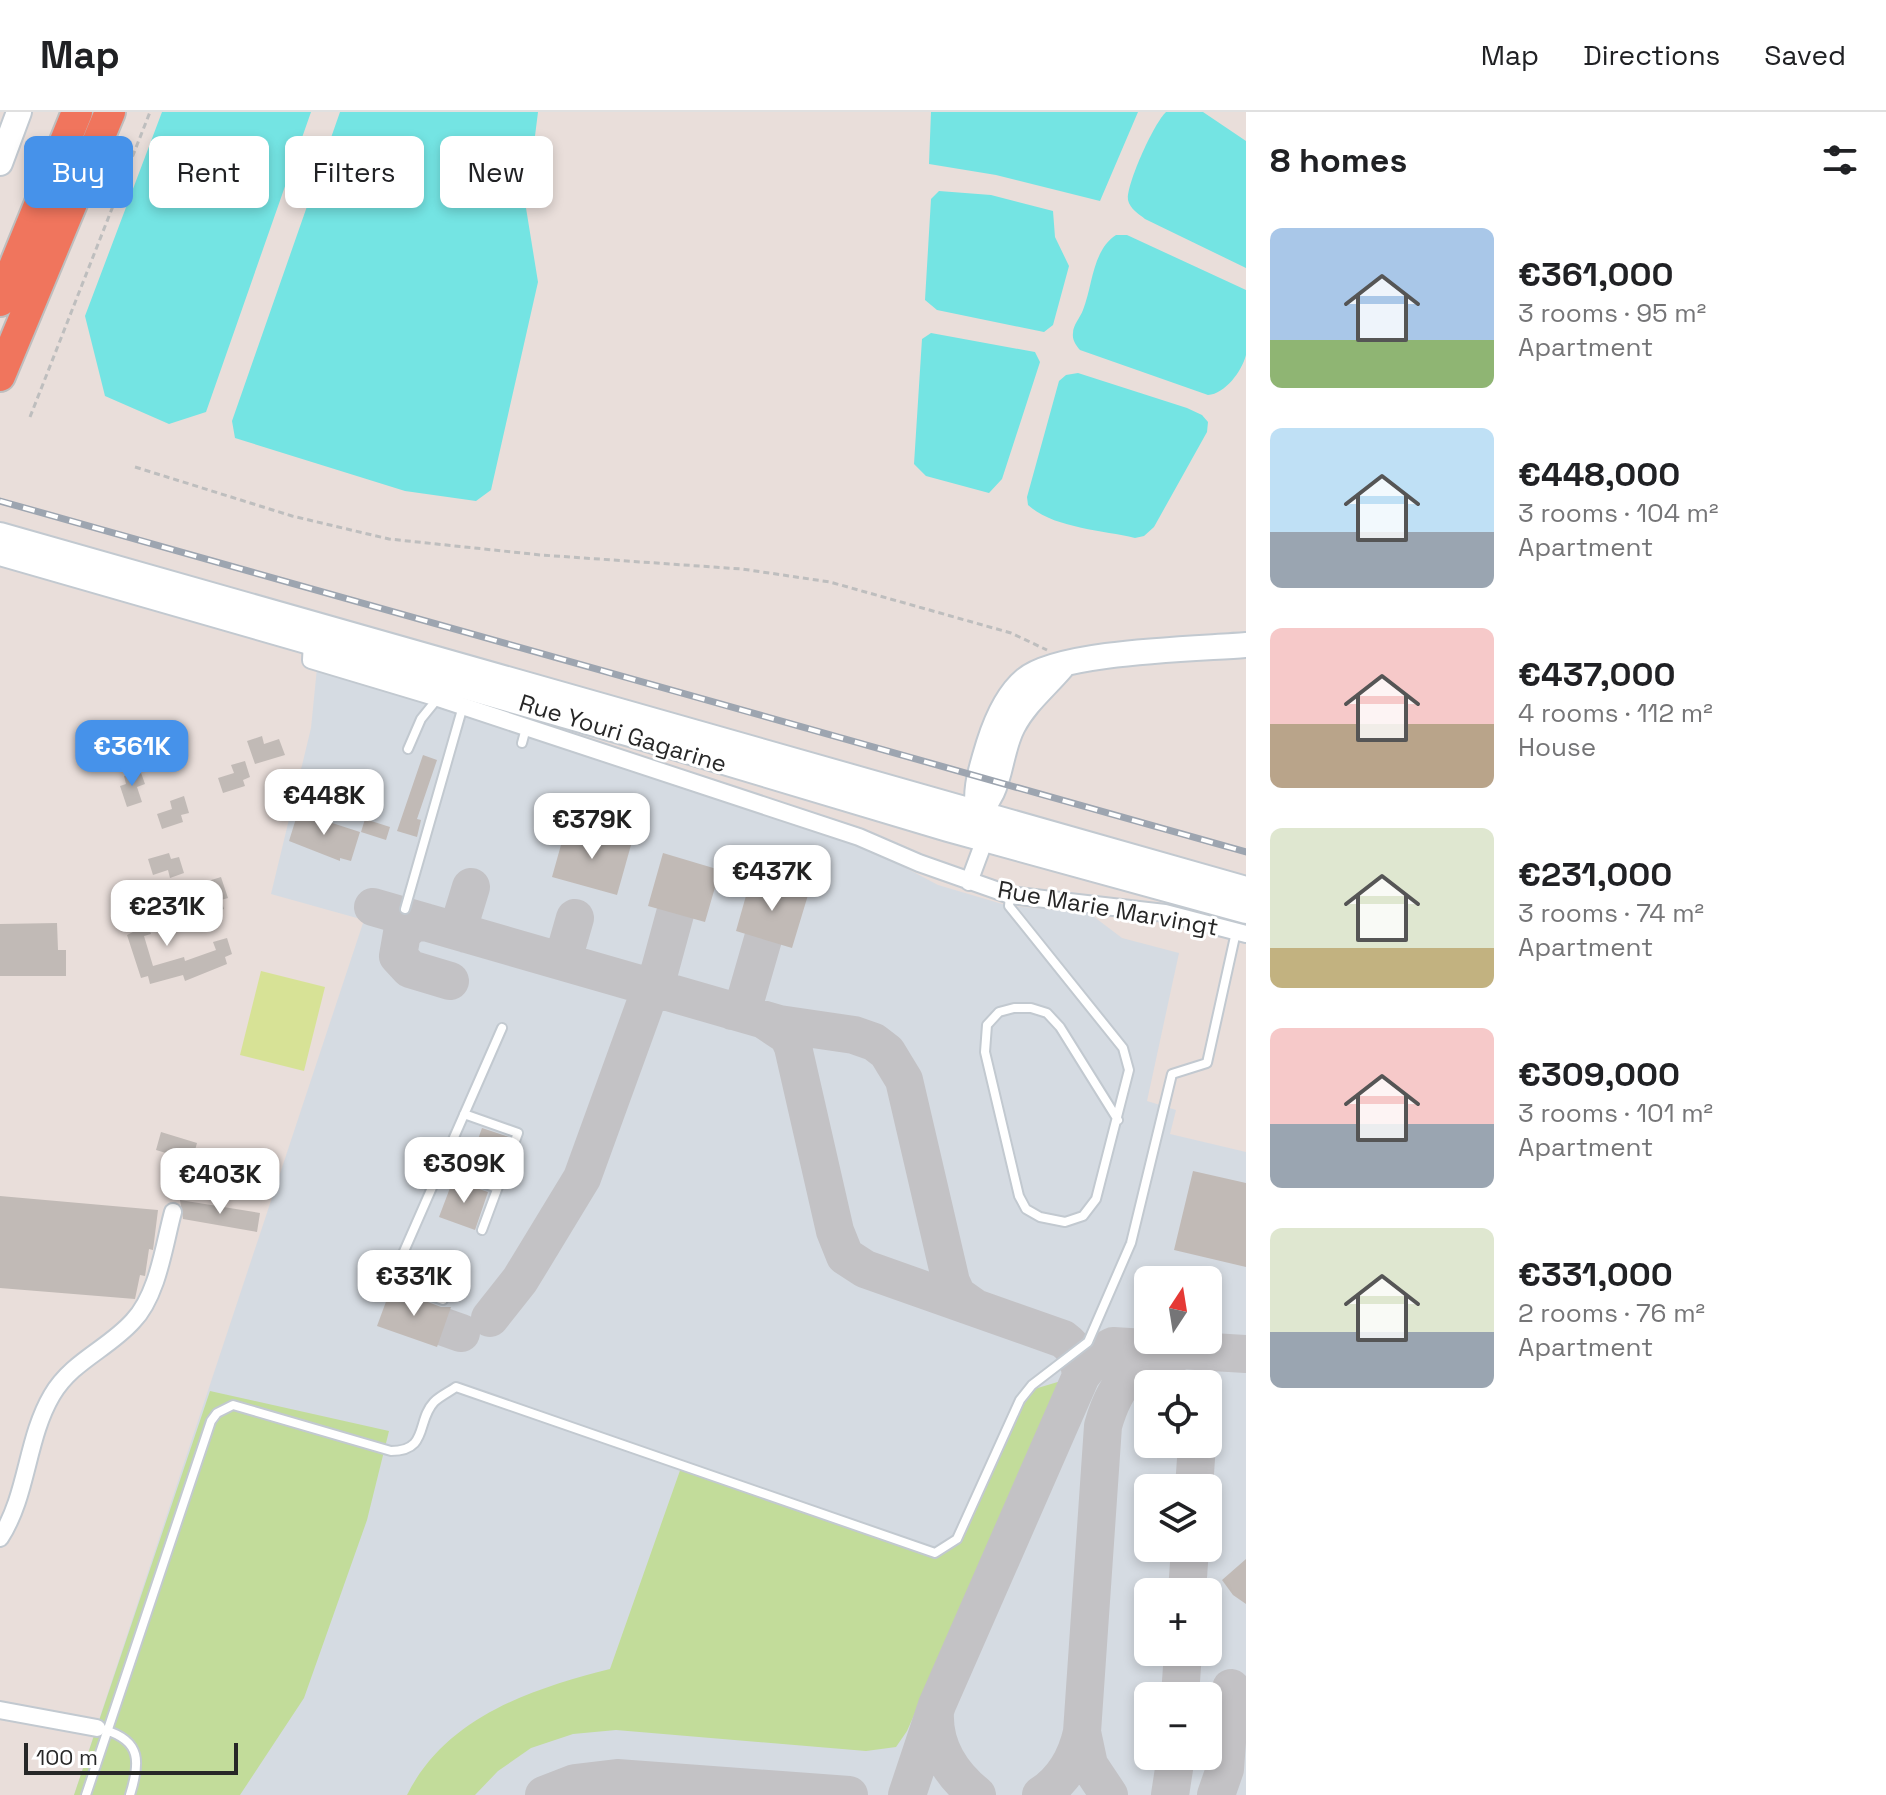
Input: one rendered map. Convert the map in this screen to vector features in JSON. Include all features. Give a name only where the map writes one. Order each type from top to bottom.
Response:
[{"type":"highway","points":[[0,301],[77,112]]},
{"type":"highway","points":[[0,376],[110,112]]},
{"type":"main road","points":[[0,163],[19,112]]},
{"type":"main road","name":"Rue Youri Gagarine","points":[[0,535],[1246,889]]},
{"type":"main road","name":"Rue Youri Gagarine","points":[[0,553],[312,651],[985,839],[1243,925]]},
{"type":"main road","points":[[1090,845],[1056,847],[1003,831],[985,839],[977,812],[985,790],[995,723],[1009,698],[1025,680],[1045,668],[1102,656],[1246,645]]},
{"type":"main road","points":[[949,804],[985,790]]},
{"type":"main road","points":[[985,790],[1008,811],[1062,827],[1090,845]]},
{"type":"main road","points":[[948,829],[977,812]]},
{"type":"street","name":"Rue Marie Marvingt","points":[[312,651],[463,706],[524,735],[859,837],[969,882],[1010,895],[1243,925]]},
{"type":"street","points":[[969,882],[985,839]]},
{"type":"street","points":[[0,1538],[16,1504],[42,1413],[74,1367],[136,1319],[149,1293],[173,1212]]},
{"type":"street","points":[[0,1710],[102,1730]]},
{"type":"lane","points":[[408,749],[421,719],[438,698]]},
{"type":"lane","points":[[405,909],[463,706]]},
{"type":"lane","points":[[1010,895],[1009,906],[1123,1048],[1129,1070],[1118,1120],[1096,1199],[1083,1216],[1065,1222],[1040,1217],[1026,1209],[1019,1196],[985,1052],[987,1025],[999,1012],[1031,1008],[1047,1013],[1060,1027],[1118,1120]]},
{"type":"lane","points":[[86,1795],[102,1730],[211,1421],[217,1413],[233,1405],[391,1451],[402,1451],[416,1442],[432,1404],[456,1387],[935,1553],[957,1539],[1020,1400],[1032,1385],[1088,1342],[1131,1243],[1172,1074],[1207,1063],[1243,925]]},
{"type":"lane","points":[[443,1300],[391,1281],[502,1028]]},
{"type":"lane","points":[[464,1114],[518,1133],[482,1230]]},
{"type":"lane","points":[[441,1168],[497,1188]]},
{"type":"lane","points":[[102,1730],[130,1743],[137,1757],[130,1795]]},
{"type":"path","points":[[30,417],[150,112]]},
{"type":"path","points":[[135,467],[292,516],[389,539],[742,569],[830,582],[1011,633],[1045,648],[1065,664]]},
{"type":"shaded area","points":[[317,668],[437,703],[857,842],[938,885],[1009,906],[1089,913],[1122,938],[1179,953],[1147,1101],[1176,1110],[1170,1134],[1246,1152],[1246,1795],[74,1795],[364,920],[271,894],[311,728]]},
{"type":"green space","points":[[261,971],[325,987],[304,1071],[240,1055]]},
{"type":"green space","points":[[1061,1381],[907,1731],[896,1747],[866,1751],[616,1730],[573,1734],[531,1748],[498,1771],[475,1795],[407,1795],[444,1745],[468,1726],[521,1697],[610,1669],[683,1462],[946,1551],[1021,1393]]},
{"type":"green space","points":[[210,1391],[389,1431],[367,1520],[304,1698],[240,1795],[74,1795]]},
{"type":"water","points":[[162,112],[311,112],[303,136],[285,136],[285,186],[206,412],[169,424],[105,396],[85,316],[126,208],[133,208],[133,189],[149,146],[149,208],[269,208],[269,136],[153,136]]},
{"type":"water","points":[[340,112],[538,112],[535,136],[440,136],[440,208],[526,208],[538,282],[491,490],[476,501],[405,491],[235,438],[232,421],[306,208],[424,208],[424,136],[332,136]]},
{"type":"water","points":[[931,112],[1138,112],[1100,201],[996,175],[929,164]]},
{"type":"water","points":[[1166,112],[1203,112],[1246,141],[1246,268],[1145,219],[1129,203],[1136,168]]},
{"type":"water","points":[[939,191],[991,195],[1053,211],[1055,237],[1069,266],[1053,325],[1044,332],[937,310],[925,300],[931,199]]},
{"type":"water","points":[[1116,235],[1127,235],[1246,290],[1246,355],[1237,374],[1221,391],[1208,395],[1080,350],[1073,338],[1073,330],[1083,310],[1102,250]]},
{"type":"water","points":[[931,333],[1035,352],[1040,362],[1002,479],[989,493],[926,476],[914,464],[922,339]]},
{"type":"water","points":[[1078,373],[1187,408],[1202,415],[1208,422],[1207,432],[1154,527],[1144,536],[1135,538],[1078,527],[1051,519],[1028,505],[1027,497],[1059,381],[1066,375]]},
{"type":"building","points":[[262,736],[264,744],[279,739],[285,755],[255,764],[247,741]]},
{"type":"building","points":[[423,755],[437,760],[417,819],[421,820],[417,837],[397,831]]},
{"type":"building","points":[[245,761],[250,777],[243,780],[245,786],[223,793],[218,778],[234,773],[231,765]]},
{"type":"building","points":[[140,770],[145,784],[137,787],[142,802],[127,807],[120,786],[126,784],[124,776]]},
{"type":"building","points":[[184,796],[189,813],[181,815],[183,822],[162,829],[157,814],[172,809],[170,801]]},
{"type":"building","points":[[298,812],[360,832],[351,861],[340,858],[340,861],[289,841]]},
{"type":"building","points":[[365,819],[390,827],[386,840],[361,832]]},
{"type":"building","points":[[566,827],[631,845],[617,895],[552,877]]},
{"type":"building","points":[[169,853],[171,859],[179,857],[184,873],[170,878],[168,870],[153,875],[148,859]]},
{"type":"building","points":[[663,853],[720,870],[705,922],[648,906]]},
{"type":"building","points":[[221,877],[228,898],[221,900],[224,909],[208,914],[203,900],[210,897],[205,882]]},
{"type":"building","points":[[751,878],[808,895],[792,948],[736,931]]},
{"type":"building","points":[[145,887],[150,901],[141,904],[151,934],[144,936],[153,966],[184,957],[185,961],[216,950],[213,942],[227,938],[232,954],[225,957],[227,964],[185,981],[183,975],[150,984],[148,976],[141,978],[127,935],[133,932],[125,903],[131,900],[129,892]]},
{"type":"building","points":[[57,923],[58,950],[66,950],[66,976],[0,976],[0,924]]},
{"type":"building","points":[[482,1128],[509,1137],[493,1179],[467,1170]]},
{"type":"building","points":[[161,1132],[197,1143],[192,1161],[156,1150]]},
{"type":"building","points":[[1193,1171],[1246,1183],[1246,1267],[1174,1250]]},
{"type":"building","points":[[453,1180],[488,1192],[475,1230],[439,1217]]},
{"type":"building","points":[[0,1196],[158,1210],[153,1250],[149,1249],[145,1276],[140,1275],[135,1299],[0,1288]]},
{"type":"building","points":[[180,1200],[260,1213],[257,1232],[183,1219]]},
{"type":"building","points":[[391,1288],[441,1307],[451,1307],[437,1347],[377,1326]]},
{"type":"building","points":[[1246,1559],[1246,1604],[1233,1595],[1222,1580]]},
{"type":"taxiway","points":[[466,934],[460,923],[471,887]]},
{"type":"taxiway","points":[[373,907],[779,1024],[854,1035],[874,1042],[887,1052],[904,1080],[951,1282],[957,1295],[974,1307]]},
{"type":"taxiway","points":[[665,991],[658,986],[657,980],[675,914]]},
{"type":"taxiway","points":[[571,964],[565,953],[575,918]]},
{"type":"taxiway","points":[[425,922],[414,923],[402,933],[398,956],[410,969],[450,981]]},
{"type":"taxiway","points":[[732,1011],[744,1005],[763,939]]},
{"type":"taxiway","points":[[490,1318],[520,1280],[582,1178],[647,999],[654,993],[665,991]]},
{"type":"taxiway","points":[[764,1020],[788,1036],[793,1047],[835,1231],[845,1256],[865,1269],[1063,1339],[1074,1351],[1079,1364],[1081,1376],[937,1705],[907,1795]]},
{"type":"taxiway","points":[[444,1327],[461,1333]]},
{"type":"taxiway","points":[[1081,1376],[1098,1354],[1113,1346],[1246,1354]]},
{"type":"taxiway","points":[[1082,1732],[1103,1426],[1122,1383],[1142,1366],[1172,1354]]},
{"type":"taxiway","points":[[1195,1474],[1196,1458]]},
{"type":"taxiway","points":[[1188,1578],[1189,1562]]},
{"type":"taxiway","points":[[1181,1682],[1182,1666]]},
{"type":"taxiway","points":[[1216,1795],[1225,1769],[1231,1688]]},
{"type":"taxiway","points":[[935,1711],[937,1736],[946,1759],[959,1778],[977,1795]]},
{"type":"taxiway","points":[[1041,1795],[1068,1768],[1082,1732],[1089,1765],[1109,1795]]},
{"type":"taxiway","points":[[1170,1795],[1174,1770]]},
{"type":"taxiway","points":[[544,1795],[575,1783],[617,1778],[849,1795]]},
{"type":"railway","points":[[0,501],[1246,852]]}]
